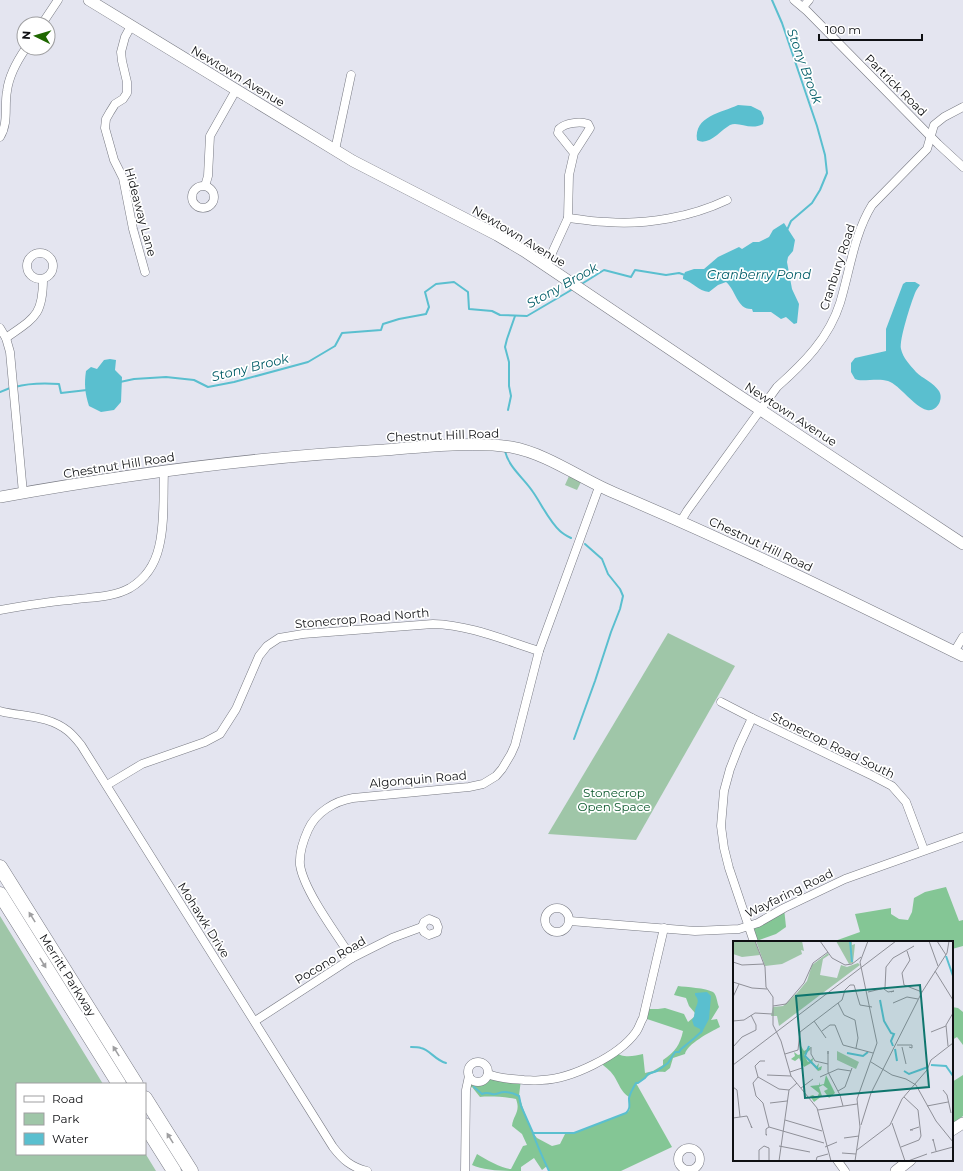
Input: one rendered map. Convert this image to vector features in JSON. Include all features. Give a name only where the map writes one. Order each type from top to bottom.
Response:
[{"type":"highway","name":"Merritt Parkway","points":[[0,867],[135,1083]]},
{"type":"highway","name":"Merritt Parkway","points":[[0,894],[118,1083]]},
{"type":"highway","points":[[146,1100],[191,1171]]},
{"type":"highway","points":[[146,1127],[174,1171]]},
{"type":"street","points":[[47,16],[58,0]]},
{"type":"street","name":"Newtown Avenue","points":[[89,0],[371,171],[497,236],[546,266],[963,544]]},
{"type":"street","name":"Partrick Road","points":[[794,0],[803,7],[963,167]]},
{"type":"street","points":[[803,7],[809,0]]},
{"type":"street","name":"Hideaway Lane","points":[[131,26],[125,37],[121,52],[127,82],[127,93],[123,100],[115,104],[106,119],[105,128],[114,160],[123,178],[133,229],[145,272]]},
{"type":"street","points":[[0,137],[5,125],[8,86],[14,67],[21,56]]},
{"type":"street","points":[[336,150],[351,75]]},
{"type":"street","points":[[205,186],[208,176],[210,136],[236,90]]},
{"type":"street","name":"Cranbury Road","points":[[682,521],[687,511],[777,387],[794,371],[822,340],[840,303],[852,253],[869,210],[876,200],[927,149],[932,129],[937,122],[963,107]]},
{"type":"street","points":[[546,266],[568,218],[569,175],[574,153]]},
{"type":"street","points":[[568,218],[607,222],[645,222],[678,216],[704,209],[727,200]]},
{"type":"street","points":[[6,338],[34,317],[42,301],[43,279]]},
{"type":"street","points":[[0,328],[6,338],[10,352],[23,493]]},
{"type":"street","name":"Chestnut Hill Road","points":[[0,497],[164,471],[234,462],[464,445],[510,447],[541,456],[599,486],[682,521],[786,569],[959,654]]},
{"type":"street","points":[[0,610],[113,594],[128,589],[141,580],[150,569],[159,548],[162,522],[164,471]]},
{"type":"street","name":"Algonquin Road","points":[[352,958],[326,919],[302,875],[300,853],[302,842],[309,826],[329,806],[344,800],[469,788],[483,784],[496,776],[507,762],[515,745],[538,651],[599,486]]},
{"type":"street","name":"Stonecrop Road North","points":[[107,785],[142,764],[214,738],[220,734],[236,709],[259,656],[267,646],[279,638],[309,633],[447,624],[471,629],[538,651]]},
{"type":"street","points":[[959,654],[963,637]]},
{"type":"street","name":"Stonecrop Road South","points":[[721,702],[892,786],[906,802],[924,850]]},
{"type":"street","name":"Mohawk Drive","points":[[0,711],[28,715],[53,722],[69,732],[81,745],[336,1151],[345,1162],[358,1169],[367,1171]]},
{"type":"street","points":[[752,718],[733,758],[724,791],[721,835],[728,862],[754,941]]},
{"type":"street","name":"Wayfaring Road","points":[[570,921],[710,931],[748,927],[833,884],[963,837]]},
{"type":"street","name":"Pocono Road","points":[[255,1021],[352,958],[392,938],[422,927]]},
{"type":"street","points":[[488,1074],[501,1078],[542,1080],[557,1078],[599,1062],[627,1042],[636,1032],[643,1018],[664,928]]},
{"type":"street","points":[[465,1171],[466,1090],[469,1076],[468,1070],[475,1062],[485,1064],[487,1067],[487,1077],[481,1082],[474,1081],[469,1076]]},
{"type":"street","points":[[953,1129],[963,1123]]},
{"type":"street","points":[[838,1161],[845,1171]]},
{"type":"street","points":[[896,1171],[909,1161]]},
{"type":"green space","points":[[569,476],[581,482],[577,490],[565,485]]},
{"type":"green space","name":"Stonecrop Open Space","points":[[668,633],[735,666],[636,840],[548,834]]},
{"type":"green space","points":[[946,887],[959,921],[963,920],[963,946],[953,949],[953,941],[835,941],[860,932],[855,914],[891,908],[891,914],[899,919],[908,920],[912,912],[914,898],[925,892]]},
{"type":"green space","points":[[784,908],[786,927],[776,934],[754,941],[748,927]]},
{"type":"green space","points":[[0,916],[102,1083],[16,1083],[16,1155],[146,1155],[156,1171],[0,1171]]},
{"type":"green space","points":[[678,986],[713,992],[719,1007],[711,1020],[717,1019],[720,1027],[694,1042],[685,1054],[673,1058],[670,1068],[665,1072],[655,1072],[636,1083],[672,1147],[621,1171],[549,1171],[547,1166],[542,1170],[534,1158],[521,1167],[521,1171],[489,1170],[472,1165],[477,1154],[499,1166],[511,1169],[523,1146],[527,1145],[522,1134],[512,1126],[518,1107],[516,1099],[480,1097],[472,1087],[466,1090],[471,1079],[481,1081],[487,1077],[521,1079],[519,1096],[533,1133],[537,1138],[552,1146],[560,1144],[566,1132],[574,1133],[629,1111],[629,1097],[622,1090],[607,1068],[599,1062],[615,1051],[618,1054],[625,1056],[643,1054],[645,1073],[653,1071],[663,1065],[663,1060],[676,1048],[683,1031],[647,1019],[645,1009],[665,1008],[684,1014],[688,1022],[694,1017],[695,1013],[689,1006],[686,998],[674,995]]},
{"type":"green space","points":[[953,1007],[958,1008],[963,1012],[963,1045],[957,1037],[953,1039]]},
{"type":"green space","points":[[963,1075],[963,1116],[953,1123],[953,1081]]},
{"type":"water","points":[[738,105],[751,106],[761,111],[764,118],[763,124],[754,127],[733,124],[710,140],[701,142],[697,140],[697,132],[704,120],[710,116]]},
{"type":"water","name":"Cranberry Pond","points":[[784,223],[795,240],[793,251],[788,257],[787,262],[792,289],[799,304],[797,323],[794,324],[786,317],[781,319],[771,312],[753,312],[752,309],[743,306],[740,303],[726,282],[718,285],[709,292],[702,290],[683,279],[685,272],[694,269],[704,269],[718,257],[739,247],[742,249],[753,242],[759,242],[769,237],[773,230]]},
{"type":"water","points":[[906,282],[915,282],[920,285],[915,292],[908,313],[903,330],[901,349],[905,358],[916,372],[939,391],[941,398],[939,404],[931,410],[927,410],[917,405],[893,383],[881,380],[858,380],[855,379],[851,372],[851,363],[855,358],[886,351],[886,329],[903,284]]},
{"type":"water","points":[[104,360],[116,360],[115,370],[122,377],[121,402],[114,410],[101,412],[89,406],[85,389],[86,371],[91,367],[97,369]]},
{"type":"water","points":[[707,992],[711,996],[709,1019],[701,1034],[700,1029],[694,1026],[692,1020],[698,1002],[695,993]]},
{"type":"waterway","name":"Stony Brook","points":[[772,0],[782,23],[817,126],[825,155],[827,173],[820,190],[812,203],[791,221],[787,230]]},
{"type":"waterway","name":"Stony Brook","points":[[580,285],[604,270],[631,277],[635,270],[666,275],[679,273],[685,275]]},
{"type":"waterway","name":"Stony Brook","points":[[120,382],[134,379],[166,377],[194,380],[208,387],[234,382],[308,362],[335,346],[342,333],[381,330],[383,324],[399,319],[426,314],[429,307],[425,292],[436,284],[454,282],[468,292],[469,309],[492,311],[500,315],[527,316],[573,289]]},
{"type":"waterway","points":[[508,410],[511,396],[509,386],[509,362],[505,347],[515,316]]},
{"type":"waterway","name":"Stony Brook","points":[[15,387],[42,383],[59,384],[61,393],[87,390]]},
{"type":"waterway","name":"Stony Brook","points":[[0,392],[10,388]]},
{"type":"waterway","points":[[505,451],[513,468],[533,492],[552,523],[561,532],[571,538]]},
{"type":"waterway","points":[[574,739],[620,609],[623,596],[620,589],[608,574],[602,559],[585,544]]},
{"type":"waterway","points":[[474,1087],[482,1094],[506,1092],[519,1096],[521,1106],[533,1133],[574,1133],[626,1113],[629,1108],[629,1096],[636,1083],[645,1078],[648,1074],[657,1071],[668,1063],[675,1052],[679,1052],[702,1031]]},
{"type":"waterway","points":[[411,1047],[419,1047],[424,1049],[442,1062],[446,1063]]},
{"type":"waterway","points":[[533,1133],[549,1171]]}]
